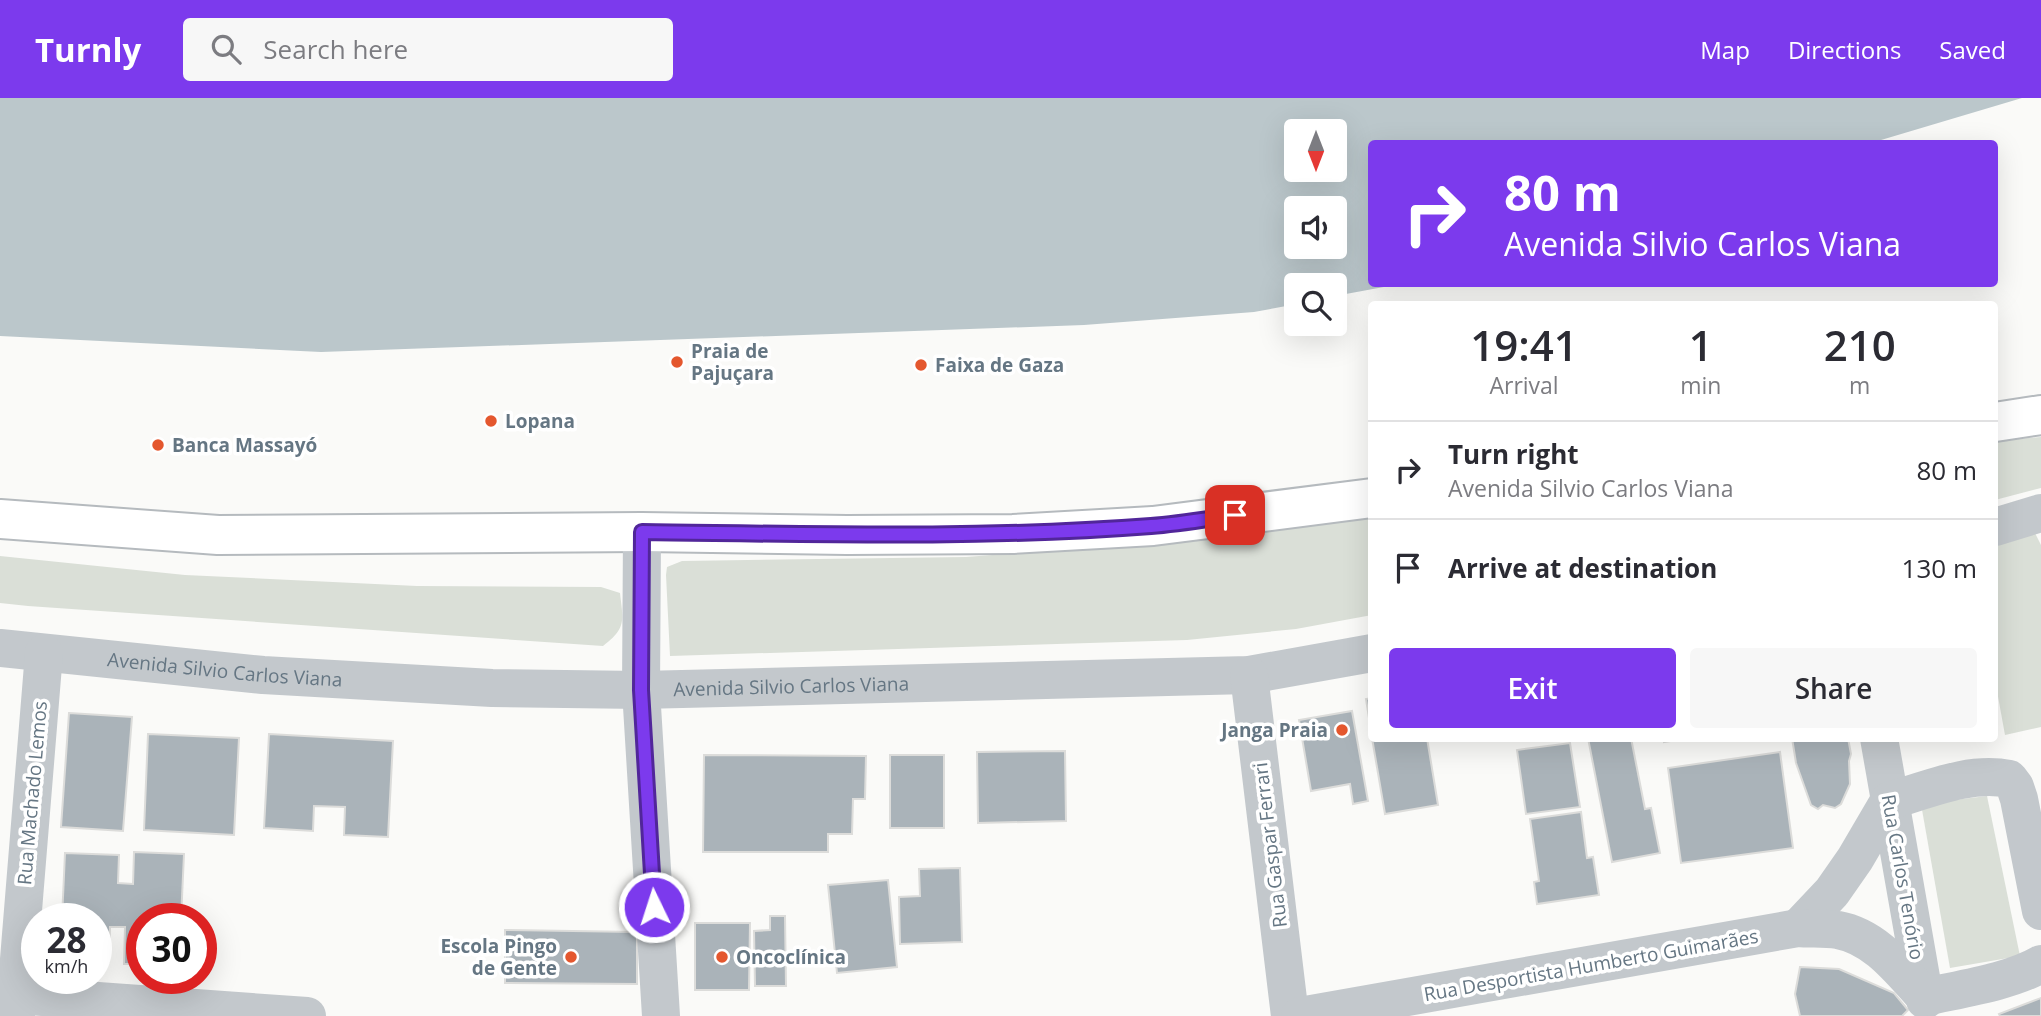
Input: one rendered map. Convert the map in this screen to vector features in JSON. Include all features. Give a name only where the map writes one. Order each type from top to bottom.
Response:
[{"type":"main road","points":[[1998,422],[2038,416]]},
{"type":"main road","points":[[0,519],[218,535],[642,532],[1013,534],[1153,526],[1368,499]]},
{"type":"street","points":[[1998,526],[2041,513]]},
{"type":"street","points":[[642,532],[641,690],[661,1016]]},
{"type":"street","name":"Avenida Silvio Carlos Viana","points":[[0,648],[276,676],[492,688],[641,690],[1250,675],[1368,654]]},
{"type":"street","name":"Rua Machado Lemos","points":[[11,1002],[44,653]]},
{"type":"street","name":"Rua Gaspar Ferrari","points":[[1250,675],[1290,1016]]},
{"type":"street","name":"Rua Carlos Tenório","points":[[1880,742],[1927,1007]]},
{"type":"street","points":[[1798,928],[1840,881],[1889,801],[1968,778],[1995,776],[2008,779],[2015,787],[2041,911]]},
{"type":"street","name":"Rua Desportista Humberto Guimarães","points":[[1300,1016],[1798,928],[1837,930],[1862,937],[1887,956],[1927,1007]]},
{"type":"street","points":[[1927,1007],[2041,964]]},
{"type":"street","points":[[11,1002],[307,1016]]},
{"type":"shaded area","points":[[0,98],[2022,98],[1881,140],[1368,140],[1368,287],[1384,287],[1347,294],[1347,273],[1284,273],[1284,306],[1254,312],[1084,325],[321,352],[0,336]]},
{"type":"shaded area","points":[[2041,437],[2041,488],[1998,499],[1998,441]]},
{"type":"shaded area","points":[[1368,517],[1368,616],[1296,629],[1187,640],[670,656],[667,567],[682,561],[966,557],[1184,540]]},
{"type":"shaded area","points":[[2034,531],[2041,545],[2041,727],[2005,735],[1998,696],[1998,542]]},
{"type":"shaded area","points":[[0,556],[185,575],[417,586],[601,587],[620,593],[622,623],[616,634],[603,646],[0,603]]},
{"type":"shaded area","points":[[1987,796],[2020,956],[1950,968],[1921,804]]},
{"type":"building","points":[[1352,711],[1368,801],[1353,804],[1350,784],[1311,791],[1299,720]]},
{"type":"building","points":[[69,713],[132,717],[123,831],[61,827]]},
{"type":"building","points":[[148,734],[239,738],[234,835],[144,830]]},
{"type":"building","points":[[269,734],[393,741],[388,837],[344,835],[345,807],[314,806],[313,831],[264,828]]},
{"type":"building","points":[[1373,742],[1428,742],[1438,805],[1385,814]]},
{"type":"building","points":[[1589,742],[1632,742],[1645,809],[1651,808],[1660,853],[1612,862]]},
{"type":"building","points":[[1793,742],[1849,742],[1850,784],[1841,804],[1835,808],[1823,805],[1818,809],[1811,805],[1796,763]]},
{"type":"building","points":[[1570,743],[1580,807],[1526,814],[1517,750]]},
{"type":"building","points":[[1065,751],[1066,821],[978,823],[977,752]]},
{"type":"building","points":[[1780,752],[1793,848],[1681,863],[1668,768]]},
{"type":"building","points":[[704,755],[866,756],[865,799],[853,799],[852,834],[828,834],[828,852],[703,852]]},
{"type":"building","points":[[890,755],[944,755],[944,828],[890,828]]},
{"type":"building","points":[[1581,812],[1587,858],[1593,857],[1599,895],[1537,904],[1534,882],[1539,881],[1530,819]]},
{"type":"building","points":[[134,852],[184,854],[182,903],[126,903],[124,964],[125,927],[112,927],[112,903],[63,903],[65,853],[119,855],[118,883],[133,884]]},
{"type":"building","points":[[960,868],[962,942],[900,944],[899,897],[920,896],[919,869]]},
{"type":"building","points":[[888,880],[897,967],[837,973],[828,885]]},
{"type":"building","points":[[770,916],[785,916],[786,986],[755,986],[754,931],[770,930]]},
{"type":"building","name":"Oncoclínica","points":[[695,923],[750,923],[749,990],[695,990]]},
{"type":"building","name":"Escola Pingo de Gente","points":[[505,930],[637,932],[637,984],[505,983]]},
{"type":"building","points":[[1800,967],[1839,969],[1894,993],[1908,1010],[1902,1016],[1800,1016],[1795,994]]},
{"type":"building","points":[[2041,998],[2041,1016],[1999,1014]]},
{"type":"place","name":"Praia de Pajuçara","points":[[677,362]]},
{"type":"place","name":"Faixa de Gaza","points":[[921,365]]},
{"type":"place","name":"Lopana","points":[[491,421]]},
{"type":"place","name":"Banca Massayó","points":[[158,445]]},
{"type":"place","name":"Janga Praia","points":[[1342,730]]},
{"type":"place","name":"Escola Pingo de Gente","points":[[571,957]]},
{"type":"place","name":"Oncoclínica","points":[[722,957]]},
{"type":"route","points":[[654,907],[641,690],[642,532],[1013,534],[1153,526],[1235,515]]}]
